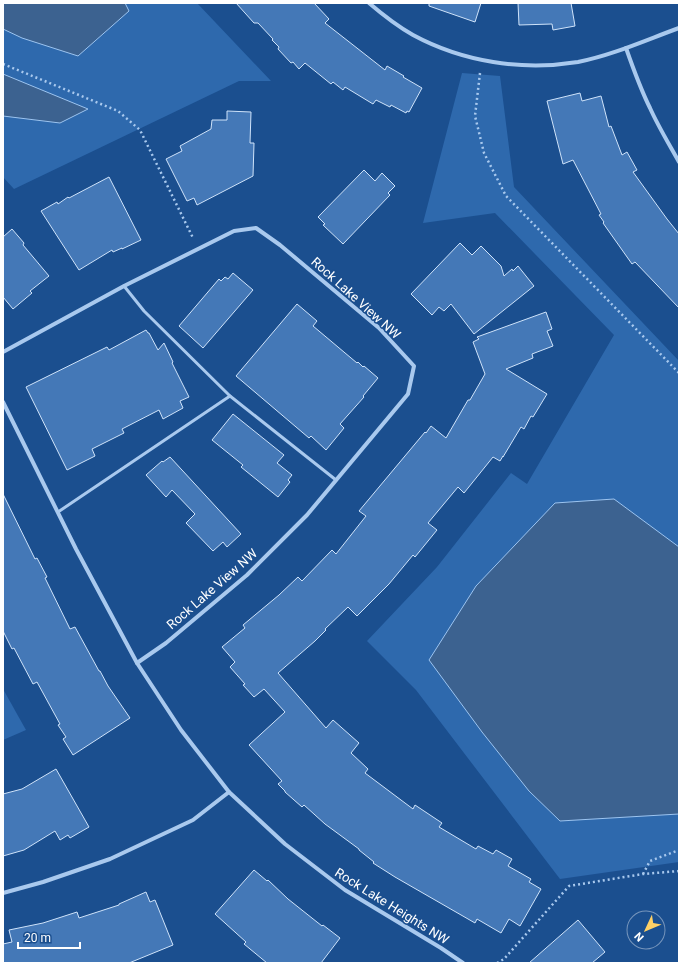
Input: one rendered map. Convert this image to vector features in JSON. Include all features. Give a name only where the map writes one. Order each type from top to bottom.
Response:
[{"type":"street","points":[[369,3],[392,22],[413,35],[458,54],[505,64],[530,66],[579,62],[626,48],[679,28]]},
{"type":"street","points":[[626,48],[649,107],[679,162]]},
{"type":"street","name":"Rock Lake View NW","points":[[3,352],[124,286],[234,231],[256,228],[280,245],[379,328],[414,366],[408,394],[307,515],[247,575],[166,642],[137,663]]},
{"type":"street","points":[[3,402],[76,549],[137,663],[181,730],[229,792],[193,820],[110,859],[43,882],[3,893]]},
{"type":"street","name":"Rock Lake Heights NW","points":[[229,792],[285,844],[345,890],[442,948],[463,963]]},
{"type":"lane","points":[[124,286],[144,311],[230,396],[336,480]]},
{"type":"lane","points":[[58,512],[230,396]]},
{"type":"path","points":[[481,60],[475,116],[484,153],[506,196],[679,373]]},
{"type":"path","points":[[3,64],[118,111],[140,130],[199,249]]},
{"type":"path","points":[[643,874],[650,861],[679,850]]},
{"type":"path","points":[[497,963],[504,959],[569,886],[643,874],[679,871]]},
{"type":"shaded area","points":[[3,3],[197,3],[271,81],[239,81],[14,189],[3,177]]},
{"type":"shaded area","points":[[3,3],[125,3],[129,11],[78,56],[22,38],[3,29]]},
{"type":"shaded area","points":[[462,73],[500,76],[514,187],[679,361],[679,862],[560,879],[416,690],[367,641],[437,567],[511,473],[527,484],[614,335],[495,213],[423,223]]},
{"type":"shaded area","points":[[3,74],[88,109],[60,123],[3,116]]},
{"type":"shaded area","points":[[614,499],[679,547],[679,814],[560,821],[529,791],[482,732],[429,660],[476,586],[555,503]]},
{"type":"shaded area","points":[[3,689],[26,730],[3,740]]},
{"type":"building","points":[[236,3],[314,3],[329,19],[325,23],[385,70],[387,66],[422,88],[409,112],[407,111],[406,113],[391,105],[390,107],[376,100],[373,104],[345,87],[343,90],[333,82],[331,84],[305,63],[299,69],[278,49],[279,47],[272,40],[273,39],[258,23],[254,23]]},
{"type":"building","points":[[429,3],[481,3],[475,22],[429,6]]},
{"type":"building","points":[[518,3],[571,3],[575,26],[553,30],[552,24],[519,25]]},
{"type":"building","points":[[580,93],[582,101],[601,96],[609,127],[611,126],[622,155],[627,152],[637,170],[633,172],[679,234],[679,308],[635,262],[632,264],[603,223],[604,222],[599,215],[601,214],[573,160],[563,164],[547,101]]},
{"type":"building","points":[[227,111],[251,112],[250,143],[254,143],[253,176],[197,205],[194,198],[187,201],[166,159],[182,151],[180,146],[211,129],[212,120],[227,120]]},
{"type":"building","points":[[364,170],[375,181],[382,173],[395,186],[388,193],[390,195],[343,244],[323,225],[325,224],[318,217]]},
{"type":"building","points":[[109,177],[141,240],[122,249],[113,252],[112,250],[79,270],[41,211],[57,202],[58,204],[68,197],[69,198]]},
{"type":"building","points":[[12,229],[24,243],[23,245],[49,276],[30,291],[32,293],[13,309],[3,297],[3,237]]},
{"type":"building","points":[[460,243],[472,255],[481,246],[501,266],[504,276],[518,266],[534,286],[474,334],[451,304],[444,311],[439,307],[432,315],[411,294]]},
{"type":"building","points":[[233,273],[253,290],[203,348],[179,326],[219,279],[221,281],[225,277],[228,279]]},
{"type":"building","points":[[297,304],[317,321],[313,326],[357,363],[358,362],[363,367],[364,366],[378,378],[363,396],[364,397],[340,424],[344,428],[326,450],[311,436],[309,438],[236,376]]},
{"type":"building","points":[[546,312],[552,329],[547,331],[553,346],[532,354],[533,358],[506,369],[547,394],[533,417],[531,416],[524,429],[521,427],[500,461],[493,457],[464,493],[458,487],[428,523],[437,530],[415,557],[413,555],[389,584],[357,616],[348,607],[315,641],[278,673],[326,728],[333,720],[359,743],[351,753],[368,769],[365,773],[413,809],[415,805],[442,823],[439,827],[476,849],[478,846],[493,854],[496,850],[512,859],[508,866],[531,879],[529,882],[541,889],[520,926],[509,919],[501,933],[477,919],[475,923],[373,863],[374,862],[359,849],[325,824],[304,805],[302,807],[285,792],[278,784],[282,781],[249,745],[285,712],[264,689],[254,697],[230,667],[235,662],[222,647],[245,628],[243,625],[298,577],[302,581],[332,550],[336,554],[366,516],[359,511],[431,426],[446,438],[485,374],[473,342],[479,339],[477,337]]},
{"type":"building","points":[[146,330],[158,350],[164,343],[189,397],[180,401],[183,408],[163,419],[159,410],[122,429],[124,433],[92,449],[95,456],[67,470],[26,387],[107,347],[109,350]]},
{"type":"building","points":[[233,414],[284,455],[277,463],[292,475],[288,480],[290,482],[278,497],[241,467],[243,465],[212,440]]},
{"type":"building","points":[[170,457],[241,534],[227,547],[223,542],[213,551],[186,523],[195,514],[172,490],[166,497],[146,475],[162,461],[163,462]]},
{"type":"building","points":[[3,494],[35,559],[37,558],[47,577],[45,578],[70,629],[75,627],[108,686],[130,718],[73,755],[63,739],[66,737],[58,725],[60,724],[37,682],[33,684],[3,631]]},
{"type":"building","points":[[56,769],[89,827],[70,838],[68,835],[60,840],[55,831],[24,850],[3,856],[3,794],[22,789]]},
{"type":"building","points":[[254,870],[322,926],[323,925],[340,938],[321,963],[267,963],[244,944],[246,942],[215,914]]},
{"type":"building","points":[[146,892],[150,902],[155,900],[173,945],[129,963],[3,963],[3,944],[12,942],[9,930],[43,923],[77,912],[79,918],[119,905]]},
{"type":"building","points":[[578,920],[605,952],[592,963],[529,963]]}]
